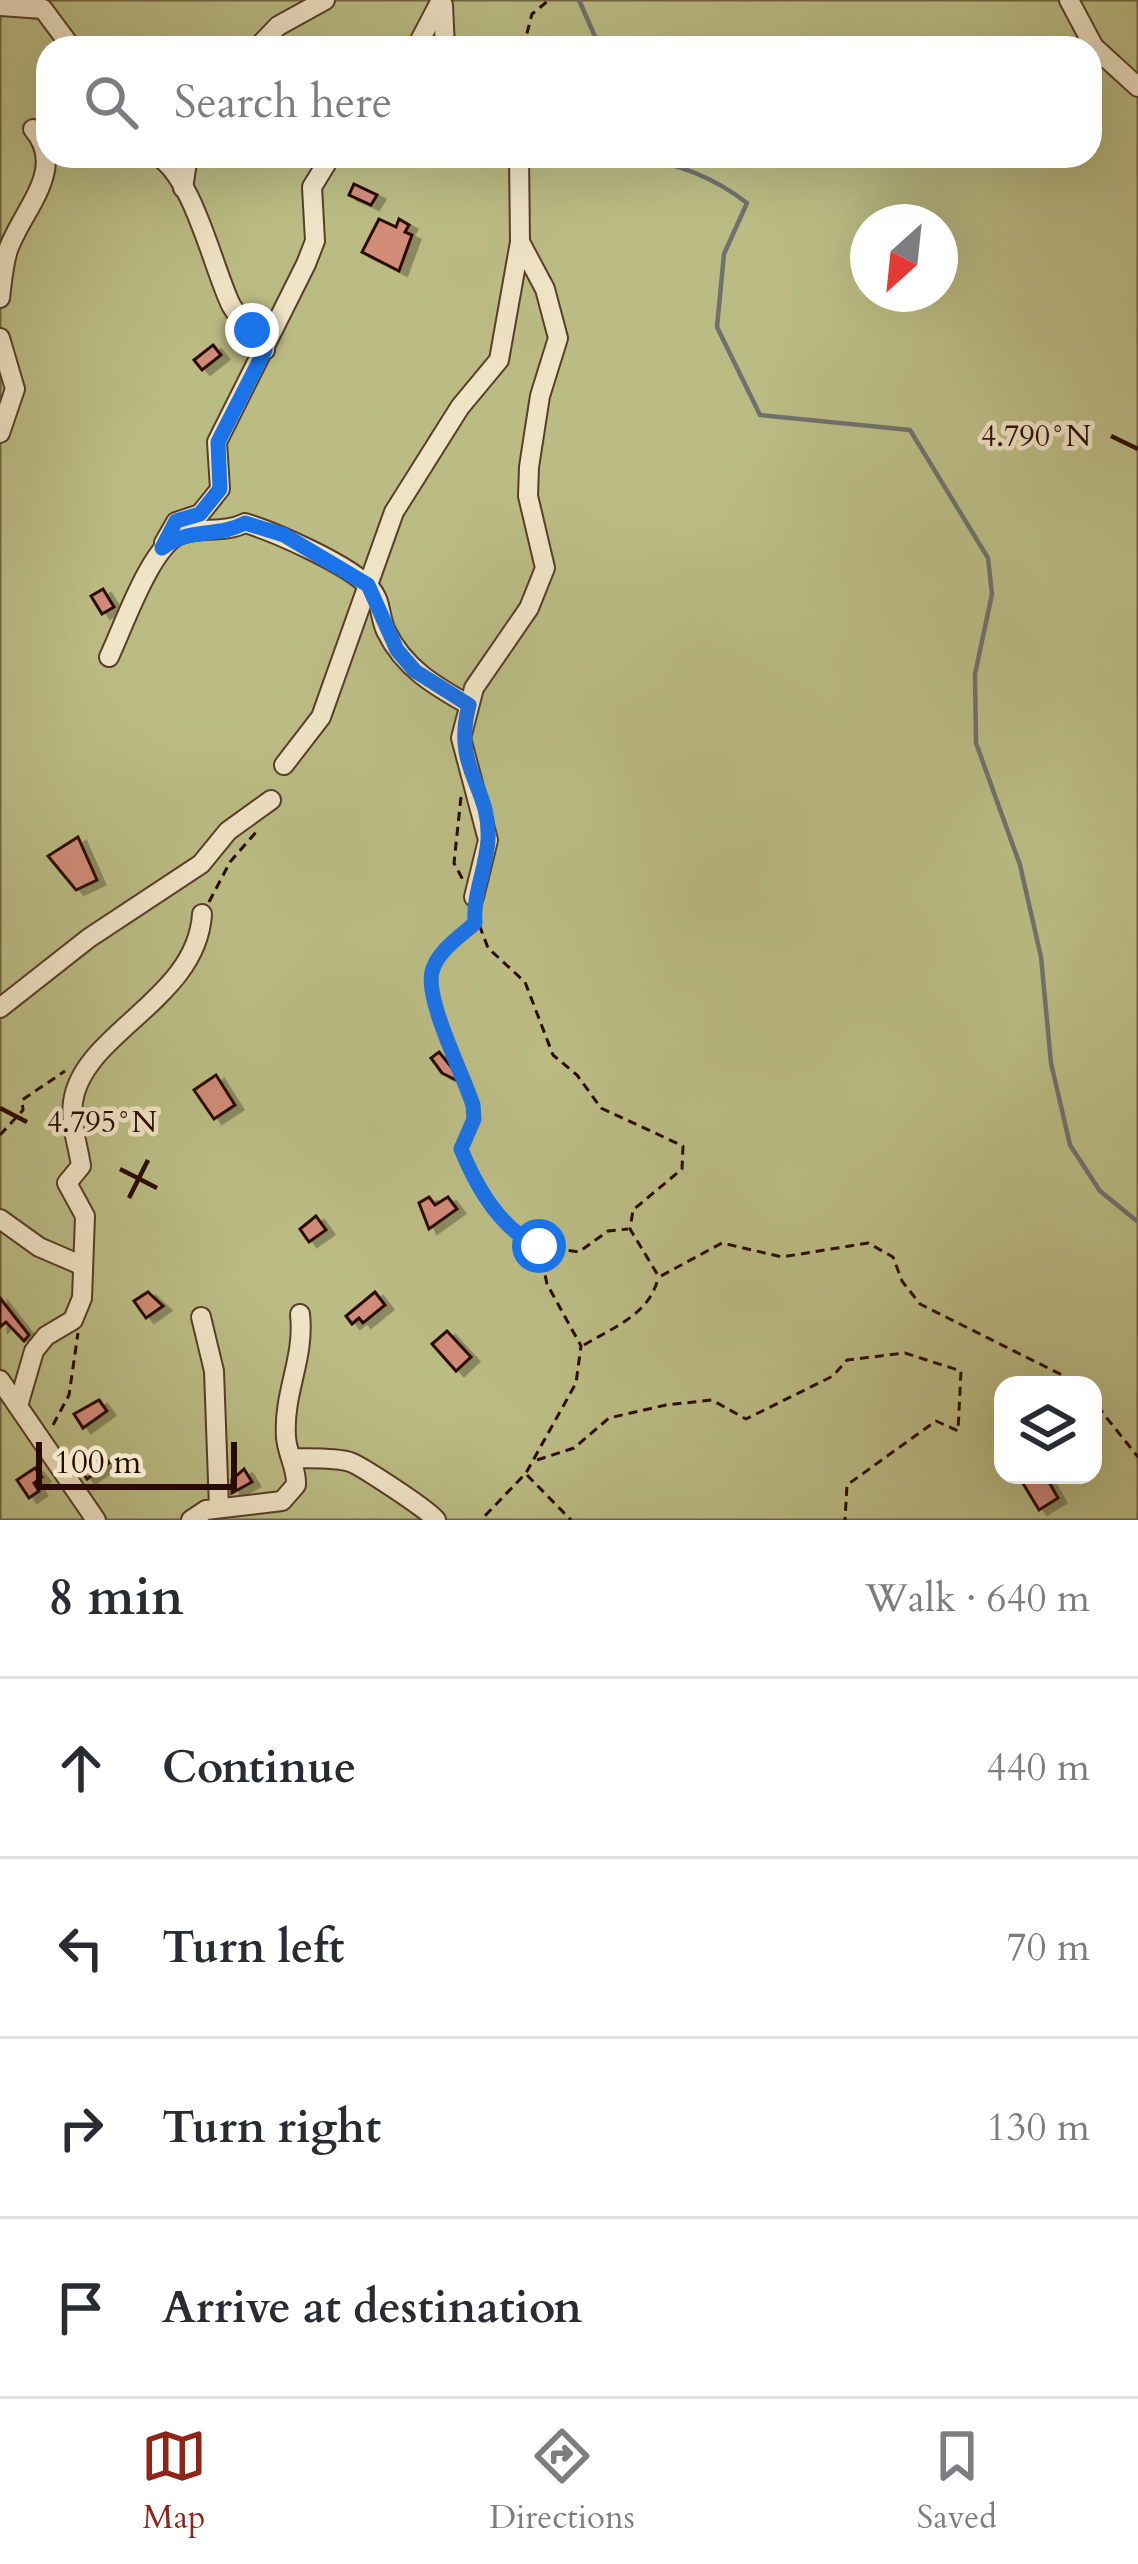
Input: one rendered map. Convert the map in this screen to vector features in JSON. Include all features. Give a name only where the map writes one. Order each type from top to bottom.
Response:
[{"type":"street","points":[[268,36],[325,0]]},
{"type":"street","points":[[422,36],[442,0]]},
{"type":"street","points":[[442,0],[444,36]]},
{"type":"street","points":[[1069,0],[1088,36]]},
{"type":"street","points":[[0,6],[43,9],[63,36]]},
{"type":"street","points":[[1102,54],[1138,87]]},
{"type":"street","points":[[33,129],[36,132]]},
{"type":"street","points":[[0,298],[9,246],[48,168]]},
{"type":"street","points":[[171,168],[194,217],[210,238],[230,302],[265,350]]},
{"type":"street","points":[[183,188],[186,168]]},
{"type":"street","points":[[109,656],[176,521],[214,503],[223,482],[218,442],[315,241],[311,187],[323,168]]},
{"type":"street","points":[[284,765],[321,717],[394,512],[460,407],[499,360],[520,242],[519,168]]},
{"type":"street","points":[[473,897],[488,841],[486,819],[467,772],[461,738],[474,688],[529,608],[545,568],[528,482],[540,396],[558,338],[545,289],[520,242]]},
{"type":"street","points":[[0,338],[15,389],[0,433]]},
{"type":"street","points":[[162,548],[179,535],[225,533],[245,523],[284,535],[368,585],[380,603],[383,626],[406,661],[469,705]]},
{"type":"street","points":[[0,1008],[89,938],[201,865],[228,831],[271,800]]},
{"type":"street","points":[[18,1406],[40,1341],[78,1312],[85,1216],[67,1183],[81,1166],[73,1142],[73,1097],[99,1053],[135,1024],[186,968],[201,938],[202,914]]},
{"type":"street","points":[[0,1219],[39,1247],[81,1265]]},
{"type":"street","points":[[190,1520],[219,1508],[282,1501],[296,1485],[286,1440],[289,1386],[304,1346],[300,1314]]},
{"type":"street","points":[[201,1316],[214,1371],[219,1508]]},
{"type":"street","points":[[0,1380],[96,1520]]},
{"type":"street","points":[[292,1458],[354,1462],[431,1517]]},
{"type":"path","points":[[526,36],[532,14],[549,0]]},
{"type":"path","points":[[467,772],[454,863],[473,897],[475,923],[488,948],[525,982],[553,1054],[578,1075],[601,1108],[683,1146],[687,1158],[682,1169],[633,1210],[630,1229],[659,1276],[654,1297],[642,1310],[581,1346]]},
{"type":"path","points":[[202,914],[230,862],[258,830],[271,800]]},
{"type":"path","points":[[475,923],[439,957],[431,974],[432,994],[473,1105],[474,1119],[461,1149],[496,1213],[509,1228],[539,1246],[579,1252],[608,1231],[630,1229]]},
{"type":"path","points":[[0,1135],[23,1111],[22,1100],[99,1053]]},
{"type":"path","points":[[659,1276],[722,1243],[782,1257],[868,1243],[893,1257],[902,1281],[920,1304],[1064,1376]]},
{"type":"path","points":[[481,1520],[526,1474],[565,1393],[576,1383],[581,1346],[547,1284],[539,1246]]},
{"type":"path","points":[[44,1443],[70,1395],[78,1312]]},
{"type":"path","points":[[534,1461],[574,1448],[610,1418],[666,1405],[712,1400],[746,1419],[832,1376],[847,1360],[905,1353],[961,1371],[958,1431],[936,1421],[847,1485],[845,1520]]},
{"type":"path","points":[[1102,1412],[1138,1457]]},
{"type":"path","points":[[526,1474],[571,1520]]},
{"type":"green space","points":[[0,0],[1138,0],[1138,1520],[0,1520]]},
{"type":"building","points":[[354,184],[377,195],[371,205],[349,195]]},
{"type":"building","points":[[379,219],[396,227],[399,219],[409,225],[405,232],[412,235],[399,271],[362,252]]},
{"type":"building","points":[[213,345],[221,355],[202,370],[194,360]]},
{"type":"building","points":[[103,589],[114,607],[102,614],[91,596]]},
{"type":"building","points":[[78,837],[97,880],[76,890],[48,856]]},
{"type":"building","points":[[439,1052],[466,1085],[442,1073],[431,1058]]},
{"type":"building","points":[[216,1075],[235,1105],[214,1119],[194,1090]]},
{"type":"building","points":[[429,1197],[435,1205],[448,1197],[457,1209],[429,1229],[419,1203]]},
{"type":"building","points":[[316,1216],[326,1230],[309,1242],[300,1229]]},
{"type":"building","points":[[148,1292],[163,1306],[146,1318],[134,1301]]},
{"type":"building","points":[[375,1292],[385,1305],[363,1323],[359,1318],[352,1324],[346,1316]]},
{"type":"building","points":[[0,1298],[29,1335],[24,1341],[6,1322],[0,1327]]},
{"type":"building","points":[[447,1331],[471,1357],[456,1371],[432,1344]]},
{"type":"building","points":[[99,1400],[107,1411],[83,1428],[74,1414]]},
{"type":"building","points":[[103,1455],[109,1463],[87,1479],[81,1470]]},
{"type":"building","points":[[35,1468],[42,1477],[34,1483],[39,1491],[29,1498],[17,1480]]},
{"type":"building","points":[[244,1469],[252,1482],[232,1493],[232,1480]]},
{"type":"building","points":[[1023,1484],[1050,1484],[1058,1498],[1039,1510]]},
{"type":"waterway","points":[[579,0],[595,36]]},
{"type":"waterway","points":[[680,168],[747,203],[724,254],[717,327],[760,415],[910,430],[988,558],[992,594],[975,674],[976,743],[1020,865],[1041,957],[1051,1063],[1070,1145],[1100,1191],[1138,1222]]},
{"type":"route","points":[[252,330],[265,350],[218,442],[216,458],[223,482],[214,503],[200,514],[176,521],[162,548],[179,535],[225,533],[245,523],[284,535],[368,585],[380,603],[383,626],[397,650],[415,671],[469,705],[461,738],[467,772],[486,819],[488,841],[473,897],[475,923],[439,957],[431,974],[432,994],[473,1105],[474,1119],[461,1149],[496,1213],[509,1228],[539,1246]]}]
